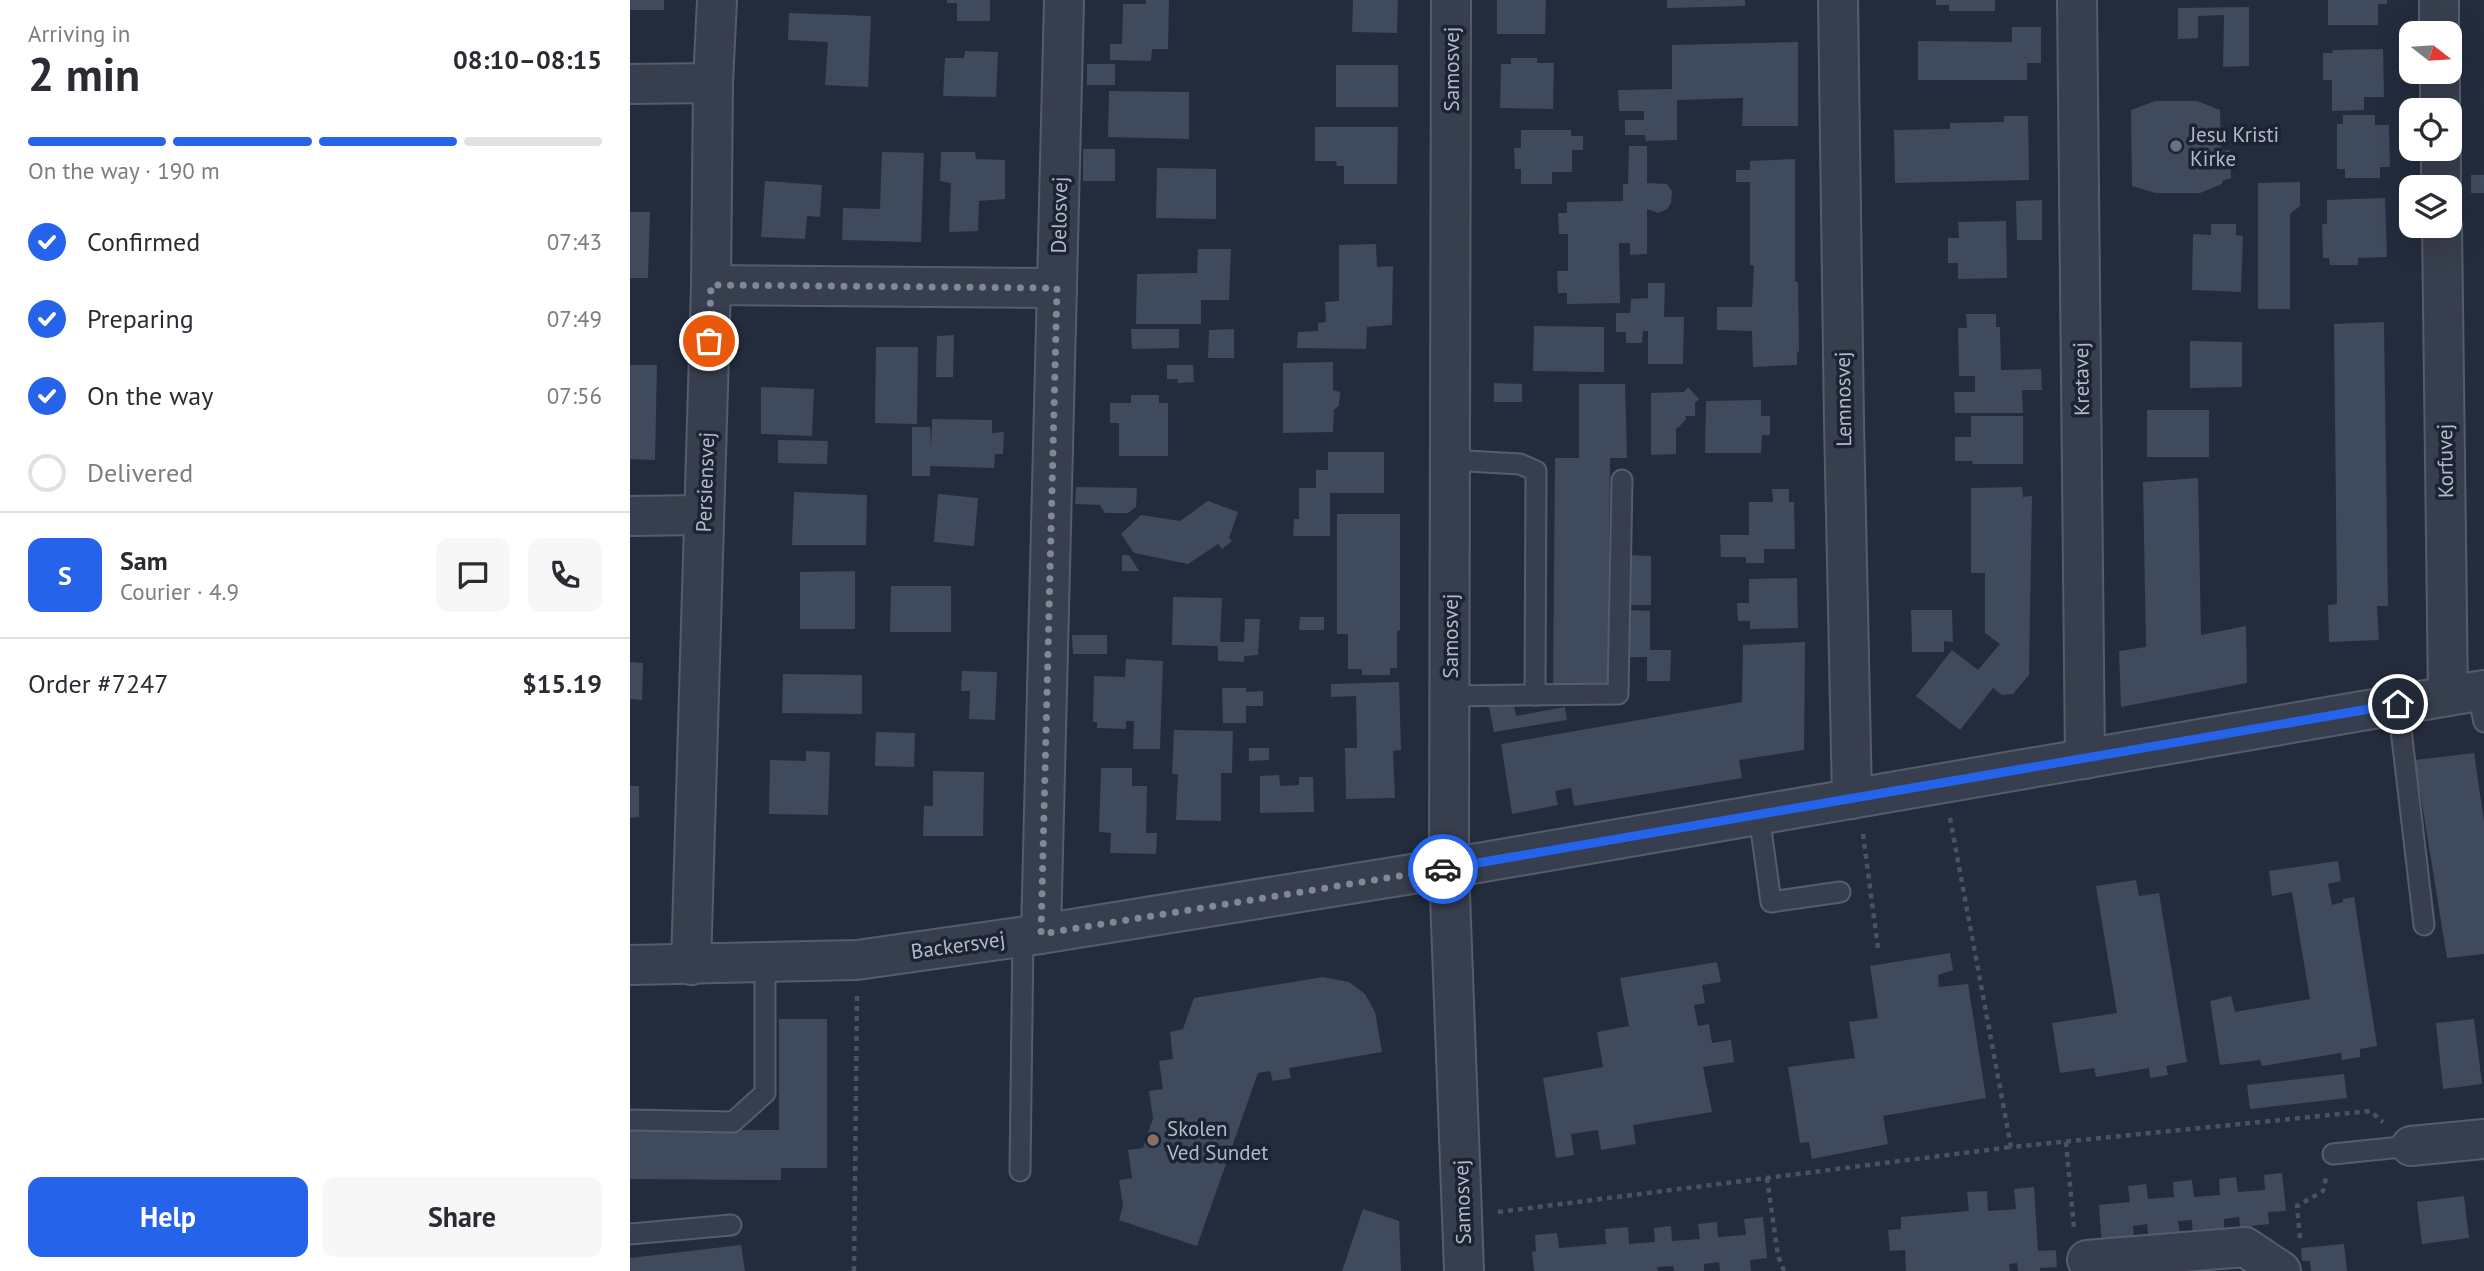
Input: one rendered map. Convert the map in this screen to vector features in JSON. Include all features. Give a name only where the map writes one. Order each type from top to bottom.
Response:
[{"type":"street","name":"Persiensvej","points":[[691,965],[717,0]]},
{"type":"street","name":"Delosvej","points":[[1032,935],[1057,288],[1065,0]]},
{"type":"street","name":"Samosvej","points":[[1451,0],[1449,869],[1464,1271]]},
{"type":"street","name":"Lemnosvej","points":[[1838,0],[1843,422],[1855,798]]},
{"type":"street","name":"Kretavej","points":[[2077,0],[2085,759]]},
{"type":"street","points":[[2439,0],[2439,21]]},
{"type":"street","points":[[630,84],[713,83]]},
{"type":"street","name":"Korfuvej","points":[[2443,238],[2473,699]]},
{"type":"street","points":[[711,285],[1057,288]]},
{"type":"street","points":[[630,516],[704,515]]},
{"type":"street","name":"Backersvej","points":[[630,965],[857,960],[1032,935],[1449,869],[2398,704],[2473,699]]},
{"type":"street","points":[[2412,1146],[2484,1139]]},
{"type":"street","points":[[2080,1246],[2245,1247],[2277,1268]]},
{"type":"lane","points":[[1450,460],[1520,464],[1536,471],[1535,695]]},
{"type":"lane","points":[[1449,696],[1618,694],[1622,480]]},
{"type":"lane","points":[[2398,704],[2424,925]]},
{"type":"lane","points":[[1759,815],[1771,902],[1840,892]]},
{"type":"lane","points":[[1020,1171],[1032,935]]},
{"type":"lane","points":[[630,1120],[733,1122],[765,1093],[765,962]]},
{"type":"lane","points":[[2333,1154],[2412,1146]]},
{"type":"lane","points":[[630,1234],[731,1225]]},
{"type":"path","points":[[1944,783],[2011,1147]]},
{"type":"path","points":[[1855,798],[1878,948]]},
{"type":"path","points":[[854,1271],[857,960]]},
{"type":"path","points":[[1463,1217],[2011,1147],[2370,1111],[2412,1146]]},
{"type":"path","points":[[2066,1142],[2080,1246]]},
{"type":"path","points":[[2277,1268],[2300,1238],[2297,1206],[2323,1191],[2333,1154]]},
{"type":"path","points":[[1767,1178],[1778,1256],[1784,1271]]},
{"type":"building","points":[[630,0],[664,0],[664,10],[630,10]]},
{"type":"building","points":[[947,0],[990,0],[990,21],[957,21],[957,3],[947,3]]},
{"type":"building","points":[[1146,0],[1169,0],[1168,49],[1152,49],[1151,61],[1110,60],[1110,44],[1122,44],[1123,4],[1146,4]]},
{"type":"building","points":[[1353,0],[1398,0],[1397,33],[1352,32]]},
{"type":"building","points":[[1497,0],[1546,0],[1545,34],[1497,34]]},
{"type":"building","points":[[1667,0],[1745,0],[1745,6],[1667,8]]},
{"type":"building","points":[[1936,0],[1995,0],[1995,11],[1949,11],[1949,5],[1936,5]]},
{"type":"building","points":[[2328,0],[2387,0],[2387,4],[2378,4],[2378,25],[2328,25]]},
{"type":"building","points":[[2249,7],[2249,66],[2223,67],[2224,15],[2198,16],[2198,38],[2178,39],[2178,8]]},
{"type":"building","points":[[789,13],[871,16],[868,87],[825,85],[828,42],[788,40]]},
{"type":"building","points":[[2012,27],[2041,27],[2041,63],[2027,63],[2027,80],[1918,80],[1918,41],[2012,42]]},
{"type":"building","points":[[1798,42],[1798,126],[1742,126],[1743,98],[1677,100],[1677,140],[1646,141],[1645,135],[1625,135],[1625,120],[1644,120],[1644,111],[1619,111],[1618,90],[1672,89],[1672,45]]},
{"type":"building","points":[[2383,49],[2384,97],[2364,97],[2364,110],[2332,111],[2332,80],[2323,80],[2323,53],[2333,53],[2332,50]]},
{"type":"building","points":[[965,51],[998,52],[996,97],[943,96],[945,58],[964,58]]},
{"type":"building","points":[[1511,58],[1537,58],[1537,63],[1554,63],[1553,109],[1500,108],[1501,64],[1511,64]]},
{"type":"building","points":[[1087,64],[1115,64],[1115,85],[1087,85]]},
{"type":"building","points":[[1336,65],[1398,65],[1398,107],[1336,107]]},
{"type":"building","points":[[1109,91],[1189,92],[1189,139],[1108,137]]},
{"type":"building","name":"Jesu Kristi Kirke","points":[[2155,101],[2197,101],[2220,110],[2221,151],[2230,150],[2231,178],[2200,193],[2155,193],[2132,186],[2131,110]]},
{"type":"building","points":[[2343,115],[2375,115],[2375,125],[2389,125],[2390,167],[2380,167],[2380,178],[2345,178],[2345,169],[2337,169],[2337,124],[2343,124]]},
{"type":"building","points":[[2004,116],[2028,116],[2029,180],[1895,183],[1894,130],[1950,129],[1950,123],[2004,122]]},
{"type":"building","points":[[1315,127],[1398,127],[1397,184],[1344,184],[1344,166],[1337,166],[1336,161],[1315,161]]},
{"type":"building","points":[[1521,130],[1571,130],[1571,136],[1583,136],[1583,150],[1572,150],[1572,172],[1552,172],[1552,184],[1521,184],[1521,169],[1515,169],[1514,148],[1521,148]]},
{"type":"building","points":[[1629,146],[1647,146],[1647,183],[1667,184],[1672,191],[1671,203],[1667,209],[1658,213],[1647,209],[1647,254],[1630,255],[1630,243],[1619,243],[1620,303],[1567,304],[1567,293],[1558,293],[1557,271],[1568,271],[1568,234],[1559,234],[1558,213],[1567,213],[1567,202],[1623,201],[1623,184],[1628,184]]},
{"type":"building","points":[[1083,149],[1115,149],[1115,181],[1083,181]]},
{"type":"building","points":[[882,152],[924,153],[921,242],[842,240],[843,208],[880,209]]},
{"type":"building","points":[[941,152],[975,152],[976,159],[1005,160],[1005,199],[979,201],[978,231],[949,232],[951,183],[940,181]]},
{"type":"building","points":[[1795,159],[1795,282],[1798,282],[1799,352],[1797,351],[1797,365],[1753,367],[1752,331],[1717,330],[1717,307],[1752,307],[1754,266],[1750,265],[1750,182],[1736,182],[1736,170],[1750,170],[1750,161]]},
{"type":"building","points":[[1157,168],[1216,169],[1216,219],[1156,218]]},
{"type":"building","points":[[2471,175],[2484,175],[2484,193],[2471,193]]},
{"type":"building","points":[[765,181],[822,185],[820,217],[807,216],[805,239],[761,237]]},
{"type":"building","points":[[2300,182],[2300,206],[2290,214],[2290,309],[2258,309],[2258,183]]},
{"type":"building","points":[[2385,198],[2387,257],[2358,258],[2358,265],[2330,265],[2329,258],[2323,258],[2322,224],[2327,224],[2327,200]]},
{"type":"building","points":[[2042,200],[2042,240],[2017,240],[2016,201]]},
{"type":"building","points":[[630,212],[650,212],[648,278],[630,278]]},
{"type":"building","points":[[2006,221],[2007,278],[1958,279],[1958,263],[1948,263],[1948,238],[1959,238],[1958,222]]},
{"type":"building","points":[[2211,224],[2236,224],[2236,235],[2243,236],[2241,292],[2192,290],[2193,234],[2211,235]]},
{"type":"building","points":[[1376,244],[1377,267],[1393,266],[1392,325],[1367,327],[1366,349],[1297,348],[1298,332],[1318,331],[1318,323],[1326,322],[1325,302],[1339,301],[1339,245]]},
{"type":"building","points":[[1198,249],[1231,249],[1229,300],[1201,300],[1201,324],[1136,324],[1137,274],[1197,273]]},
{"type":"building","points":[[1648,283],[1665,283],[1664,317],[1684,317],[1683,364],[1648,364],[1648,331],[1643,331],[1642,343],[1626,343],[1626,332],[1616,332],[1616,313],[1630,313],[1631,299],[1648,298]]},
{"type":"building","points":[[1966,314],[1996,314],[1996,327],[2000,327],[2001,370],[2041,369],[2042,390],[2022,390],[2023,413],[1955,413],[1954,392],[1975,392],[1975,376],[1959,376],[1958,328],[1967,328]]},
{"type":"building","points":[[2384,322],[2388,606],[2377,606],[2379,640],[2329,642],[2328,605],[2337,604],[2334,324]]},
{"type":"building","points":[[1534,326],[1604,327],[1604,372],[1533,371]]},
{"type":"building","points":[[1131,329],[1179,329],[1179,348],[1132,349]]},
{"type":"building","points":[[1234,329],[1234,358],[1208,358],[1209,330]]},
{"type":"building","points":[[954,335],[953,377],[936,377],[937,336]]},
{"type":"building","points":[[2190,341],[2242,342],[2242,387],[2190,388]]},
{"type":"building","points":[[876,347],[918,347],[917,424],[875,423]]},
{"type":"building","points":[[1333,362],[1333,390],[1340,392],[1339,405],[1334,410],[1333,432],[1283,433],[1283,363]]},
{"type":"building","points":[[630,365],[657,365],[655,460],[630,459]]},
{"type":"building","points":[[1167,365],[1193,365],[1194,382],[1177,383],[1178,379],[1167,379]]},
{"type":"building","points":[[1494,383],[1522,384],[1522,402],[1494,402]]},
{"type":"building","points":[[1579,384],[1625,384],[1627,458],[1610,458],[1608,687],[1553,687],[1555,458],[1579,458]]},
{"type":"building","points":[[761,387],[814,389],[812,436],[761,434]]},
{"type":"building","points":[[1688,387],[1699,399],[1695,403],[1695,416],[1685,416],[1686,419],[1676,428],[1676,454],[1651,455],[1651,393],[1684,392]]},
{"type":"building","points":[[1131,395],[1159,395],[1159,403],[1168,403],[1168,456],[1119,456],[1119,423],[1110,423],[1110,403],[1131,403]]},
{"type":"building","points":[[1761,400],[1761,416],[1770,416],[1770,435],[1762,435],[1761,453],[1705,453],[1706,401]]},
{"type":"building","points":[[2147,410],[2209,410],[2209,457],[2147,457]]},
{"type":"building","points":[[1971,416],[2023,416],[2023,464],[1972,464],[1973,461],[1955,461],[1955,437],[1971,437]]},
{"type":"building","points":[[932,419],[992,420],[992,433],[1004,432],[1003,454],[995,454],[994,468],[930,466],[930,476],[912,476],[912,427],[930,427],[931,448]]},
{"type":"building","points":[[778,440],[828,441],[827,464],[778,463]]},
{"type":"building","points":[[1328,452],[1384,452],[1384,493],[1330,493],[1330,536],[1293,536],[1294,519],[1299,519],[1299,488],[1316,488],[1316,470],[1328,470]]},
{"type":"building","points":[[2198,478],[2201,635],[2246,626],[2247,683],[2121,707],[2119,651],[2146,647],[2143,482]]},
{"type":"building","points":[[1076,487],[1137,488],[1136,507],[1128,513],[1105,513],[1100,505],[1075,504]]},
{"type":"building","points":[[2022,487],[2023,497],[2032,496],[2029,675],[2013,694],[2002,695],[1993,688],[1960,730],[1916,696],[1952,650],[1978,670],[2000,644],[1985,633],[1985,573],[1971,573],[1971,488]]},
{"type":"building","points":[[1772,489],[1789,489],[1789,502],[1794,502],[1795,549],[1764,549],[1764,563],[1746,563],[1746,557],[1721,557],[1720,535],[1749,535],[1749,502],[1773,502]]},
{"type":"building","points":[[794,492],[867,495],[866,545],[792,545]]},
{"type":"building","points":[[938,494],[978,498],[974,546],[934,542]]},
{"type":"building","points":[[1208,501],[1238,512],[1229,538],[1232,541],[1222,549],[1218,544],[1188,564],[1134,553],[1121,534],[1141,515],[1180,521]]},
{"type":"building","points":[[1337,514],[1400,514],[1400,630],[1397,631],[1397,668],[1390,668],[1390,675],[1362,675],[1362,669],[1348,669],[1348,634],[1337,634]]},
{"type":"building","points":[[1122,555],[1129,555],[1139,571],[1122,571]]},
{"type":"building","points":[[1628,555],[1651,556],[1651,605],[1628,605]]},
{"type":"building","points":[[855,571],[855,629],[800,629],[800,572]]},
{"type":"building","points":[[1797,578],[1798,628],[1750,629],[1750,621],[1738,621],[1737,603],[1749,603],[1749,579]]},
{"type":"building","points":[[891,586],[951,586],[951,632],[890,632]]},
{"type":"building","points":[[1173,597],[1222,598],[1220,642],[1244,642],[1245,619],[1260,619],[1258,655],[1244,656],[1244,662],[1218,661],[1218,646],[1172,645]]},
{"type":"building","points":[[1628,610],[1650,611],[1650,650],[1671,650],[1670,681],[1647,681],[1647,657],[1627,657]]},
{"type":"building","points":[[1911,610],[1952,610],[1953,642],[1944,641],[1944,652],[1912,652]]},
{"type":"building","points":[[1300,617],[1324,617],[1324,630],[1299,630]]},
{"type":"building","points":[[1072,635],[1107,635],[1107,654],[1073,654]]},
{"type":"building","points":[[1805,642],[1804,750],[1739,760],[1742,778],[1574,806],[1571,788],[1555,791],[1558,805],[1512,814],[1501,744],[1742,702],[1743,645]]},
{"type":"building","points":[[1126,659],[1163,661],[1160,749],[1133,749],[1134,721],[1126,721],[1126,729],[1097,728],[1097,722],[1093,722],[1094,676],[1125,677]]},
{"type":"building","points":[[630,662],[643,663],[642,700],[630,699]]},
{"type":"building","points":[[962,671],[997,672],[995,720],[969,719],[970,691],[961,691]]},
{"type":"building","points":[[783,674],[862,675],[862,714],[782,713]]},
{"type":"building","points":[[1399,682],[1401,750],[1393,751],[1395,798],[1346,799],[1345,748],[1357,748],[1356,696],[1331,697],[1331,684]]},
{"type":"building","points":[[1222,688],[1246,688],[1246,692],[1263,691],[1263,706],[1246,706],[1246,723],[1223,723]]},
{"type":"building","points":[[1513,701],[1516,716],[1565,707],[1567,720],[1494,732],[1489,707]]},
{"type":"building","points":[[1174,730],[1233,731],[1232,773],[1221,773],[1221,821],[1176,820],[1178,774],[1172,774]]},
{"type":"building","points":[[876,732],[915,733],[914,767],[875,766]]},
{"type":"building","points":[[1249,748],[1269,748],[1269,760],[1249,761]]},
{"type":"building","points":[[806,751],[830,752],[828,815],[769,814],[770,760],[806,761]]},
{"type":"building","points":[[2474,753],[2484,821],[2484,954],[2447,958],[2415,760]]},
{"type":"building","points":[[1101,768],[1132,768],[1132,786],[1147,786],[1146,833],[1157,833],[1156,854],[1110,853],[1111,833],[1099,832]]},
{"type":"building","points":[[933,771],[984,772],[983,836],[923,836],[924,806],[933,806]]},
{"type":"building","points":[[1279,775],[1280,786],[1299,785],[1299,777],[1313,777],[1314,812],[1260,813],[1260,776]]},
{"type":"building","points":[[630,786],[639,786],[639,817],[630,818]]},
{"type":"building","points":[[2338,861],[2341,881],[2328,884],[2332,905],[2354,897],[2377,1046],[2360,1049],[2360,1057],[2342,1060],[2341,1053],[2262,1066],[2260,1060],[2220,1065],[2210,1001],[2231,996],[2235,1012],[2310,999],[2292,892],[2272,896],[2269,871]]},
{"type":"building","points":[[2136,880],[2139,896],[2159,893],[2187,1062],[2166,1066],[2168,1075],[2150,1078],[2149,1068],[2096,1077],[2094,1068],[2060,1073],[2052,1023],[2117,1013],[2096,886]]},
{"type":"building","points":[[1950,953],[1953,970],[1938,975],[1939,987],[1968,984],[1986,1098],[1883,1116],[1888,1144],[1812,1159],[1809,1142],[1800,1143],[1788,1067],[1855,1058],[1849,1022],[1878,1018],[1870,966]]},
{"type":"building","points":[[1717,962],[1721,982],[1702,985],[1705,1003],[1694,1005],[1698,1026],[1709,1024],[1712,1043],[1731,1040],[1734,1062],[1703,1067],[1712,1112],[1633,1125],[1636,1144],[1601,1150],[1598,1130],[1571,1134],[1574,1155],[1556,1158],[1543,1078],[1603,1067],[1597,1032],[1629,1026],[1620,978]]},
{"type":"building","points":[[1323,977],[1349,982],[1365,994],[1375,1012],[1382,1052],[1289,1068],[1291,1078],[1273,1081],[1270,1071],[1258,1073],[1197,1246],[1119,1220],[1123,1205],[1119,1180],[1132,1178],[1128,1150],[1143,1148],[1153,1118],[1149,1091],[1163,1089],[1159,1061],[1173,1059],[1170,1032],[1183,1029],[1194,998]]},
{"type":"building","points":[[779,1019],[827,1019],[827,1168],[781,1168],[781,1180],[630,1179],[630,1129],[779,1130]]},
{"type":"building","points":[[2474,1019],[2482,1084],[2443,1089],[2436,1023]]},
{"type":"building","points":[[2344,1074],[2347,1098],[2250,1109],[2247,1085]]},
{"type":"building","points":[[2282,1173],[2286,1211],[2268,1212],[2269,1224],[2252,1226],[2253,1233],[2241,1235],[2239,1217],[2224,1219],[2224,1229],[2208,1231],[2208,1238],[2193,1239],[2192,1220],[2178,1221],[2180,1235],[2149,1244],[2147,1224],[2133,1226],[2134,1238],[2102,1248],[2099,1205],[2130,1202],[2128,1186],[2146,1184],[2148,1199],[2174,1197],[2173,1182],[2192,1180],[2194,1197],[2220,1195],[2219,1179],[2236,1177],[2238,1192],[2265,1190],[2264,1175]]},
{"type":"building","points":[[2034,1187],[2038,1251],[2056,1250],[2057,1267],[2040,1268],[2040,1271],[2018,1271],[2017,1263],[2009,1264],[2010,1271],[1906,1271],[1905,1250],[1890,1251],[1888,1230],[1901,1229],[1901,1217],[1969,1211],[1967,1192],[1987,1191],[1988,1211],[2016,1209],[2014,1189]]},
{"type":"building","points":[[2464,1196],[2469,1238],[2422,1244],[2417,1202]]},
{"type":"building","points":[[1363,1209],[1399,1221],[1401,1271],[1342,1271]]},
{"type":"building","points":[[1763,1217],[1767,1258],[1750,1260],[1751,1271],[1720,1271],[1719,1262],[1704,1264],[1704,1271],[1674,1271],[1673,1266],[1657,1267],[1658,1271],[1534,1271],[1532,1252],[1536,1251],[1535,1235],[1557,1233],[1559,1248],[1606,1244],[1605,1229],[1628,1227],[1629,1244],[1655,1242],[1654,1228],[1671,1226],[1672,1241],[1700,1239],[1698,1224],[1717,1222],[1718,1237],[1746,1235],[1744,1219]]},
{"type":"building","points":[[2344,1244],[2347,1271],[2311,1271],[2310,1261],[2302,1261],[2301,1248]]},
{"type":"building","points":[[741,1245],[745,1271],[630,1271],[630,1258]]},
{"type":"way so far","points":[[709,341],[711,285],[1057,288],[1041,934],[1443,869]]},
{"type":"place","name":"Jesu Kristi Kirke","points":[[2176,146]]},
{"type":"place","name":"Skolen Ved Sundet","points":[[1153,1140]]},
{"type":"route","points":[[1443,869],[2398,704]]}]
